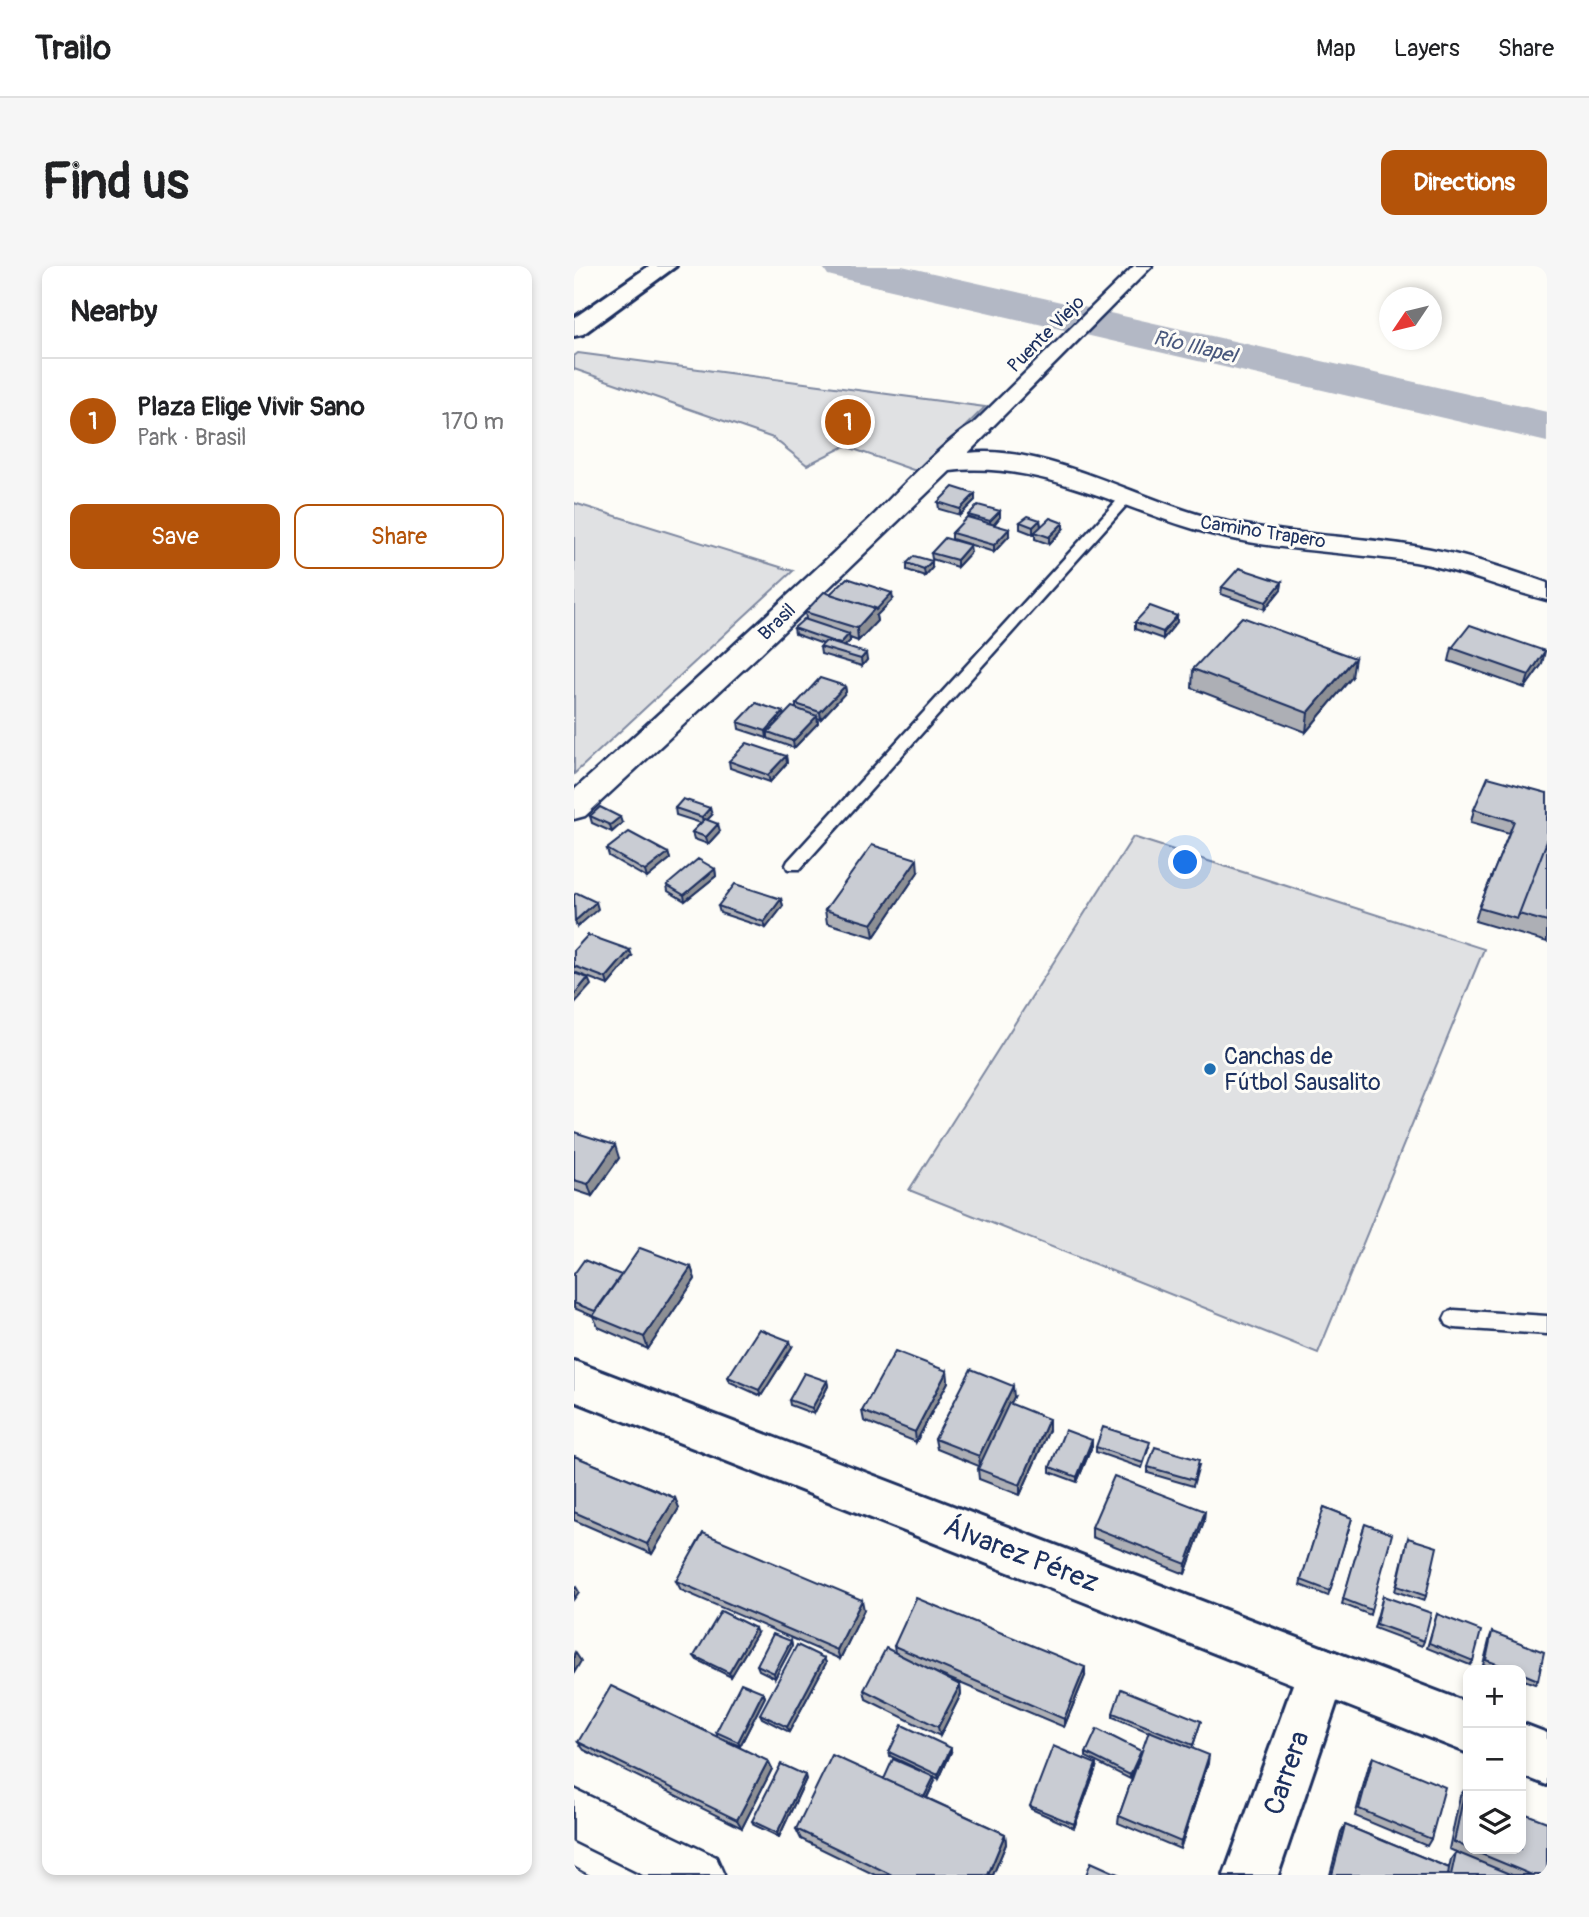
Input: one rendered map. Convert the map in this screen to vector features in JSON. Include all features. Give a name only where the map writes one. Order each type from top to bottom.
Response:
[{"type":"main road","points":[[574,329],[664,266]]},
{"type":"main road","name":"Álvarez Pérez","points":[[574,1381],[1463,1726]]},
{"type":"main road","name":"Carrera","points":[[1251,1875],[1322,1672]]},
{"type":"main road","points":[[1526,1751],[1547,1759]]},
{"type":"street","name":"Puente Viejo","points":[[977,431],[1144,266]]},
{"type":"street","name":"Brasil","points":[[574,808],[751,648],[977,431]]},
{"type":"street","name":"Camino Trapero","points":[[940,464],[961,459],[1031,467],[1220,528],[1418,554],[1487,571],[1547,592]]},
{"type":"street","points":[[574,1814],[698,1875]]},
{"type":"lane","points":[[794,865],[1126,498]]},
{"type":"lane","points":[[1454,1319],[1547,1325]]},
{"type":"shaded area","points":[[578,353],[985,407],[919,472],[845,446],[807,465],[773,438],[574,369],[574,356]]},
{"type":"shaded area","points":[[574,503],[793,571],[574,774]]},
{"type":"shaded area","name":"Canchas de Fútbol Sausalito","points":[[1133,837],[1484,949],[1318,1353],[909,1190]]},
{"type":"building","points":[[953,487],[975,494],[960,509],[938,502]]},
{"type":"building","points":[[978,505],[1000,511],[990,521],[968,515]]},
{"type":"building","points":[[1028,516],[1040,520],[1033,527],[1020,522]]},
{"type":"building","points":[[967,517],[1009,529],[994,545],[952,533]]},
{"type":"building","points":[[1050,518],[1063,523],[1049,537],[1035,532]]},
{"type":"building","points":[[945,538],[970,545],[957,560],[931,553]]},
{"type":"building","points":[[914,556],[932,561],[924,569],[907,563]]},
{"type":"building","points":[[1239,568],[1282,582],[1266,602],[1222,587]]},
{"type":"building","points":[[847,578],[892,593],[876,610],[830,594]]},
{"type":"building","points":[[824,592],[875,608],[857,628],[805,612]]},
{"type":"building","points":[[1150,606],[1177,616],[1163,632],[1135,622]]},
{"type":"building","points":[[1242,617],[1355,658],[1308,713],[1193,669]]},
{"type":"building","points":[[804,619],[849,634],[840,644],[794,628]]},
{"type":"building","points":[[1470,625],[1545,651],[1529,675],[1452,648]]},
{"type":"building","points":[[826,641],[866,653],[861,659],[820,647]]},
{"type":"building","points":[[820,678],[845,686],[820,712],[796,704]]},
{"type":"building","points":[[756,703],[783,712],[766,731],[738,722]]},
{"type":"building","points":[[792,707],[817,716],[793,741],[768,732]]},
{"type":"building","points":[[747,743],[786,756],[768,775],[729,761]]},
{"type":"building","points":[[1488,777],[1547,793],[1547,841],[1517,919],[1479,908],[1514,821],[1474,809]]},
{"type":"building","points":[[683,799],[710,808],[702,817],[675,808]]},
{"type":"building","points":[[600,807],[620,817],[610,825],[590,816]]},
{"type":"building","points":[[705,819],[718,824],[706,837],[692,832]]},
{"type":"building","points":[[629,832],[668,853],[645,871],[607,849]]},
{"type":"building","points":[[1547,841],[1547,922],[1519,914]]},
{"type":"building","points":[[872,845],[917,859],[872,924],[825,910]]},
{"type":"building","points":[[698,859],[715,869],[684,895],[667,885]]},
{"type":"building","points":[[735,884],[781,899],[764,922],[718,906]]},
{"type":"building","points":[[577,893],[596,902],[575,921],[574,895]]},
{"type":"building","points":[[588,935],[630,950],[606,978],[574,966],[574,950]]},
{"type":"building","points":[[574,973],[588,978],[574,995]]},
{"type":"building","points":[[574,1132],[615,1145],[588,1184],[574,1180]]},
{"type":"building","points":[[640,1248],[691,1267],[644,1337],[593,1316]]},
{"type":"building","points":[[584,1260],[621,1275],[595,1311],[574,1303],[574,1274]]},
{"type":"building","points":[[759,1329],[790,1341],[759,1390],[728,1377]]},
{"type":"building","points":[[895,1351],[947,1371],[915,1432],[862,1411]]},
{"type":"building","points":[[971,1369],[1013,1386],[979,1456],[935,1439]]},
{"type":"building","points":[[804,1373],[827,1381],[812,1408],[789,1400]]},
{"type":"building","points":[[1009,1403],[1049,1419],[1020,1485],[978,1469]]},
{"type":"building","points":[[1103,1427],[1150,1442],[1143,1463],[1096,1447]]},
{"type":"building","points":[[1065,1430],[1092,1440],[1077,1477],[1050,1467]]},
{"type":"building","points":[[1155,1447],[1199,1460],[1194,1480],[1148,1467]]},
{"type":"building","points":[[574,1456],[675,1498],[647,1544],[574,1512]]},
{"type":"building","points":[[1114,1476],[1205,1511],[1186,1564],[1092,1527]]},
{"type":"building","points":[[1324,1507],[1352,1518],[1330,1591],[1301,1580]]},
{"type":"building","points":[[1365,1524],[1392,1534],[1371,1610],[1343,1599]]},
{"type":"building","points":[[703,1533],[862,1600],[837,1650],[676,1581]]},
{"type":"building","points":[[1408,1538],[1437,1547],[1426,1596],[1397,1586]]},
{"type":"building","points":[[1383,1596],[1431,1613],[1424,1641],[1376,1624]]},
{"type":"building","points":[[916,1598],[1085,1667],[1064,1719],[894,1646]]},
{"type":"building","points":[[721,1611],[755,1628],[729,1673],[694,1656]]},
{"type":"building","points":[[1437,1614],[1481,1631],[1473,1661],[1429,1643]]},
{"type":"building","points":[[1492,1632],[1544,1652],[1538,1680],[1526,1675],[1526,1665],[1500,1665],[1486,1660]]},
{"type":"building","points":[[773,1634],[791,1641],[774,1673],[757,1665]]},
{"type":"building","points":[[797,1645],[824,1658],[787,1727],[760,1714]]},
{"type":"building","points":[[886,1648],[960,1685],[938,1727],[864,1690]]},
{"type":"building","points":[[741,1683],[763,1692],[738,1742],[716,1732]]},
{"type":"building","points":[[611,1686],[768,1761],[737,1820],[578,1742]]},
{"type":"building","points":[[1121,1689],[1201,1721],[1193,1745],[1113,1713]]},
{"type":"building","points":[[902,1725],[951,1748],[938,1775],[889,1752]]},
{"type":"building","points":[[1097,1729],[1141,1751],[1130,1775],[1086,1753]]},
{"type":"building","points":[[1149,1731],[1209,1755],[1181,1842],[1119,1816]]},
{"type":"building","points":[[1053,1746],[1096,1764],[1074,1824],[1030,1806]]},
{"type":"building","points":[[832,1755],[1005,1834],[988,1875],[892,1875],[796,1829]]},
{"type":"building","points":[[1373,1757],[1445,1787],[1431,1839],[1359,1809]]},
{"type":"building","points":[[893,1759],[934,1777],[924,1797],[884,1779]]},
{"type":"building","points":[[781,1764],[805,1775],[777,1833],[752,1821]]},
{"type":"building","points":[[1463,1799],[1463,1846],[1454,1842]]},
{"type":"building","points":[[1526,1814],[1547,1822],[1547,1875],[1532,1875],[1481,1854],[1526,1854]]},
{"type":"building","points":[[1345,1825],[1449,1868],[1448,1875],[1332,1875]]},
{"type":"building","points":[[1456,1852],[1512,1875],[1451,1875]]},
{"type":"building","points":[[1091,1862],[1120,1875],[1086,1875]]},
{"type":"building","points":[[574,1867],[588,1875],[574,1875]]},
{"type":"waterway","name":"Río Illapel","points":[[844,266],[1547,427]]},
{"type":"place","name":"Plaza Elige Vivir Sano","points":[[848,422]]},
{"type":"place","name":"Canchas de Fútbol Sausalito","points":[[1210,1069]]}]
